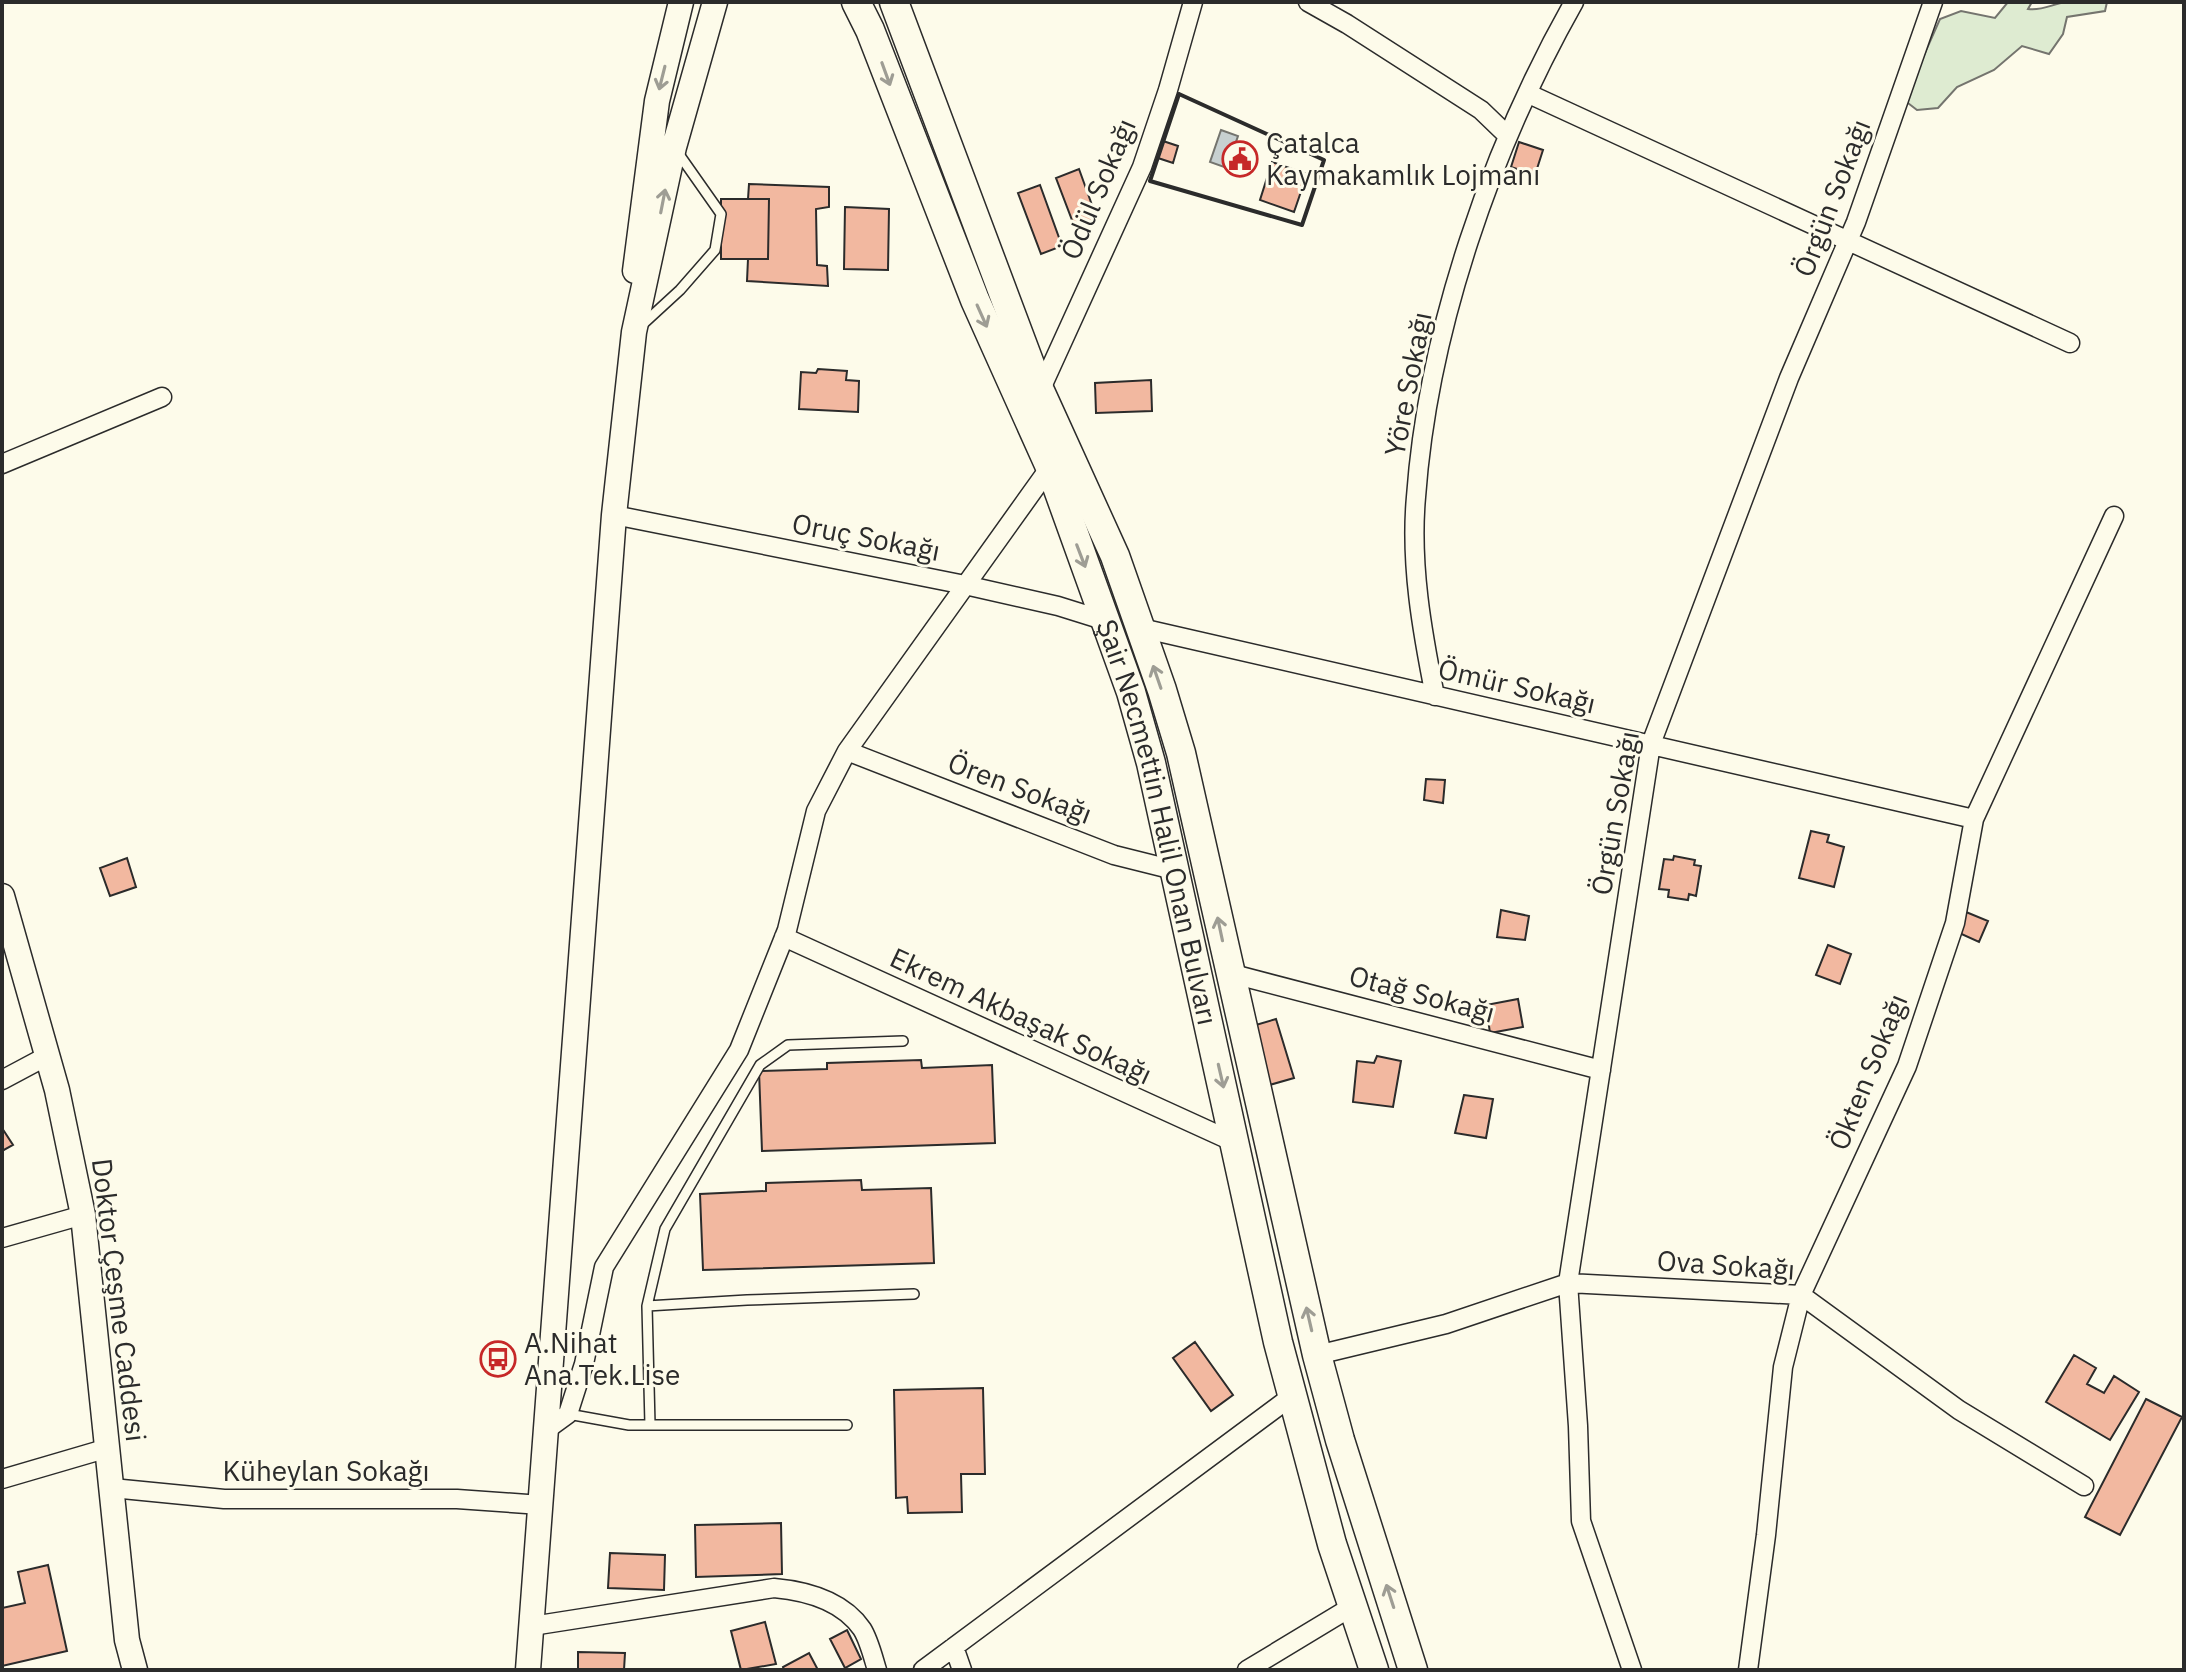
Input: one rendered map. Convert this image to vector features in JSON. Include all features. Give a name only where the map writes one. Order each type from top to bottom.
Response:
[{"type":"main road","points":[[634,332],[633,299],[646,174],[657,101],[681,2]]},
{"type":"main road","points":[[528,1670],[614,515],[634,332],[674,147],[715,2]]},
{"type":"main road","name":"Şair Necmettin Halil Onan Bulvarı","points":[[856,2],[870,30],[975,300],[1050,467],[1131,692],[1151,763],[1292,1396],[1332,1544],[1374,1670]]},
{"type":"main road","name":"Şair Necmettin Halil Onan Bulvarı","points":[[894,2],[1040,391],[1115,556],[1181,753],[1317,1355],[1340,1440],[1413,1670]]},
{"type":"main road","name":"Doktor Çeşme Caddesi","points":[[2,896],[57,1090],[83,1215],[127,1640],[135,1670]]},
{"type":"street","name":"Ödül Sokağı","points":[[1040,391],[1142,167],[1193,2]]},
{"type":"street","points":[[1308,2],[1481,110],[1508,136]]},
{"type":"street","name":"Yöre Sokağı","points":[[1435,696],[1422,630],[1415,565],[1415,498],[1437,363],[1469,240],[1508,136],[1574,2]]},
{"type":"street","name":"Örgün Sokağı","points":[[1632,1670],[1581,1521],[1568,1283],[1651,744],[1789,378],[1847,241],[1933,2]]},
{"type":"street","points":[[1529,94],[2070,343]]},
{"type":"street","points":[[2,464],[162,397]]},
{"type":"street","points":[[546,1430],[568,1414],[584,1364],[604,1267],[739,1050],[784,937],[816,811],[847,751],[1050,467]]},
{"type":"street","name":"Oruç Sokağı","points":[[614,515],[965,585],[1058,606],[1106,621]]},
{"type":"street","name":"Ökten Sokağı","points":[[1748,1670],[1783,1367],[1801,1295],[1907,1066],[1955,923],[1974,819],[2114,516]]},
{"type":"street","name":"Ömür Sokağı","points":[[1141,628],[1974,819]]},
{"type":"street","name":"Ören Sokağı","points":[[847,751],[1114,855],[1174,870]]},
{"type":"street","name":"Ekrem Akbaşak Sokağı","points":[[784,937],[1236,1143]]},
{"type":"street","name":"Otağ Sokağı","points":[[1229,973],[1601,1070]]},
{"type":"street","points":[[2,1080],[47,1056]]},
{"type":"street","points":[[2,1238],[83,1215]]},
{"type":"street","name":"Ova Sokağı","points":[[1317,1355],[1446,1324],[1568,1283],[1801,1295],[1959,1410],[2084,1486]]},
{"type":"street","points":[[923,1670],[1292,1396]]},
{"type":"street","points":[[2,1479],[108,1448]]},
{"type":"street","name":"Küheylan Sokağı","points":[[112,1488],[224,1499],[457,1499],[541,1505]]},
{"type":"street","points":[[532,1626],[774,1588],[802,1591],[840,1607],[863,1630],[877,1670]]},
{"type":"street","points":[[1247,1670],[1353,1606]]},
{"type":"street","points":[[954,1647],[962,1670]]},
{"type":"lane","points":[[634,332],[680,290],[715,250],[721,214],[674,147]]},
{"type":"lane","points":[[650,1425],[647,1306],[665,1229],[760,1065],[788,1045],[903,1041]]},
{"type":"lane","points":[[647,1306],[914,1294]]},
{"type":"lane","points":[[568,1414],[629,1425],[847,1425]]},
{"type":"green space","points":[[2008,2],[2032,2],[2028,9],[2033,9],[2066,2],[2107,2],[2105,11],[2067,17],[2063,34],[2049,54],[2022,46],[1994,70],[1957,87],[1938,108],[1917,110],[1904,100],[1940,19],[1961,11],[1995,18]]},
{"type":"shaded area","points":[[1221,130],[1238,136],[1227,168],[1210,162]]},
{"type":"building","points":[[1163,141],[1178,146],[1173,163],[1158,158]]},
{"type":"building","points":[[1519,142],[1543,150],[1535,175],[1511,167]]},
{"type":"building","name":"Çatalca Kaymakamlık Lojmanı","points":[[1272,162],[1307,174],[1294,212],[1260,200]]},
{"type":"building","points":[[1079,169],[1097,219],[1075,228],[1056,178]]},
{"type":"building","points":[[749,184],[829,187],[829,207],[816,209],[817,265],[827,266],[828,286],[747,281],[748,259],[768,259],[769,199],[748,199]]},
{"type":"building","points":[[1040,185],[1062,246],[1041,254],[1018,193]]},
{"type":"building","points":[[721,199],[769,199],[768,259],[721,259]]},
{"type":"building","points":[[845,207],[889,209],[888,270],[844,269]]},
{"type":"building","points":[[818,369],[847,371],[846,380],[859,381],[858,412],[799,409],[801,372],[816,373]]},
{"type":"building","points":[[1151,380],[1152,411],[1096,413],[1095,383]]},
{"type":"building","points":[[1426,779],[1445,780],[1443,803],[1424,800]]},
{"type":"building","points":[[1811,831],[1829,835],[1827,842],[1844,847],[1834,887],[1799,878]]},
{"type":"building","points":[[1674,856],[1695,860],[1694,865],[1701,866],[1696,896],[1689,894],[1688,900],[1668,897],[1669,890],[1659,889],[1664,859],[1673,860]]},
{"type":"building","points":[[127,858],[136,887],[110,896],[100,868]]},
{"type":"building","points":[[1501,910],[1529,916],[1525,940],[1497,937]]},
{"type":"building","points":[[1966,912],[1988,921],[1979,942],[1957,932]]},
{"type":"building","points":[[1828,945],[1851,954],[1840,984],[1816,975]]},
{"type":"building","points":[[1518,999],[1523,1027],[1490,1033],[1486,1005]]},
{"type":"building","points":[[1276,1019],[1294,1078],[1266,1086],[1249,1027]]},
{"type":"building","points":[[1377,1056],[1401,1061],[1393,1107],[1353,1102],[1357,1061],[1374,1063]]},
{"type":"building","points":[[921,1060],[922,1068],[992,1065],[995,1143],[762,1151],[759,1071],[827,1069],[827,1063]]},
{"type":"building","points":[[1464,1095],[1493,1099],[1486,1138],[1455,1133]]},
{"type":"building","points":[[2,1128],[13,1145],[2,1151]]},
{"type":"building","points":[[861,1180],[862,1190],[931,1188],[934,1263],[703,1270],[700,1194],[766,1191],[766,1183]]},
{"type":"building","points":[[1195,1342],[1233,1395],[1211,1411],[1173,1358]]},
{"type":"building","points":[[2074,1355],[2096,1368],[2087,1384],[2104,1393],[2114,1376],[2139,1392],[2110,1440],[2046,1402]]},
{"type":"building","points":[[983,1388],[985,1474],[961,1474],[962,1512],[908,1513],[907,1497],[896,1498],[894,1390]]},
{"type":"building","points":[[2146,1399],[2182,1417],[2120,1535],[2085,1517]]},
{"type":"building","points":[[781,1523],[782,1574],[696,1577],[695,1525]]},
{"type":"building","points":[[610,1553],[665,1555],[664,1590],[608,1588]]},
{"type":"building","points":[[48,1565],[67,1651],[2,1666],[2,1608],[25,1603],[18,1572]]},
{"type":"building","points":[[765,1622],[776,1664],[741,1670],[731,1631]]},
{"type":"building","points":[[847,1630],[861,1659],[845,1668],[830,1639]]},
{"type":"building","points":[[578,1652],[625,1653],[624,1670],[578,1670]]},
{"type":"building","points":[[809,1653],[818,1670],[784,1670],[783,1667]]},
{"type":"wall","points":[[1179,94],[1324,160],[1302,225],[1150,181],[1179,94]]},
{"type":"place","name":"Çatalca Kaymakamlık Lojmanı","points":[[1240,159]]},
{"type":"place","name":"A.Nihat Ana.Tek.Lise","points":[[498,1359]]}]
